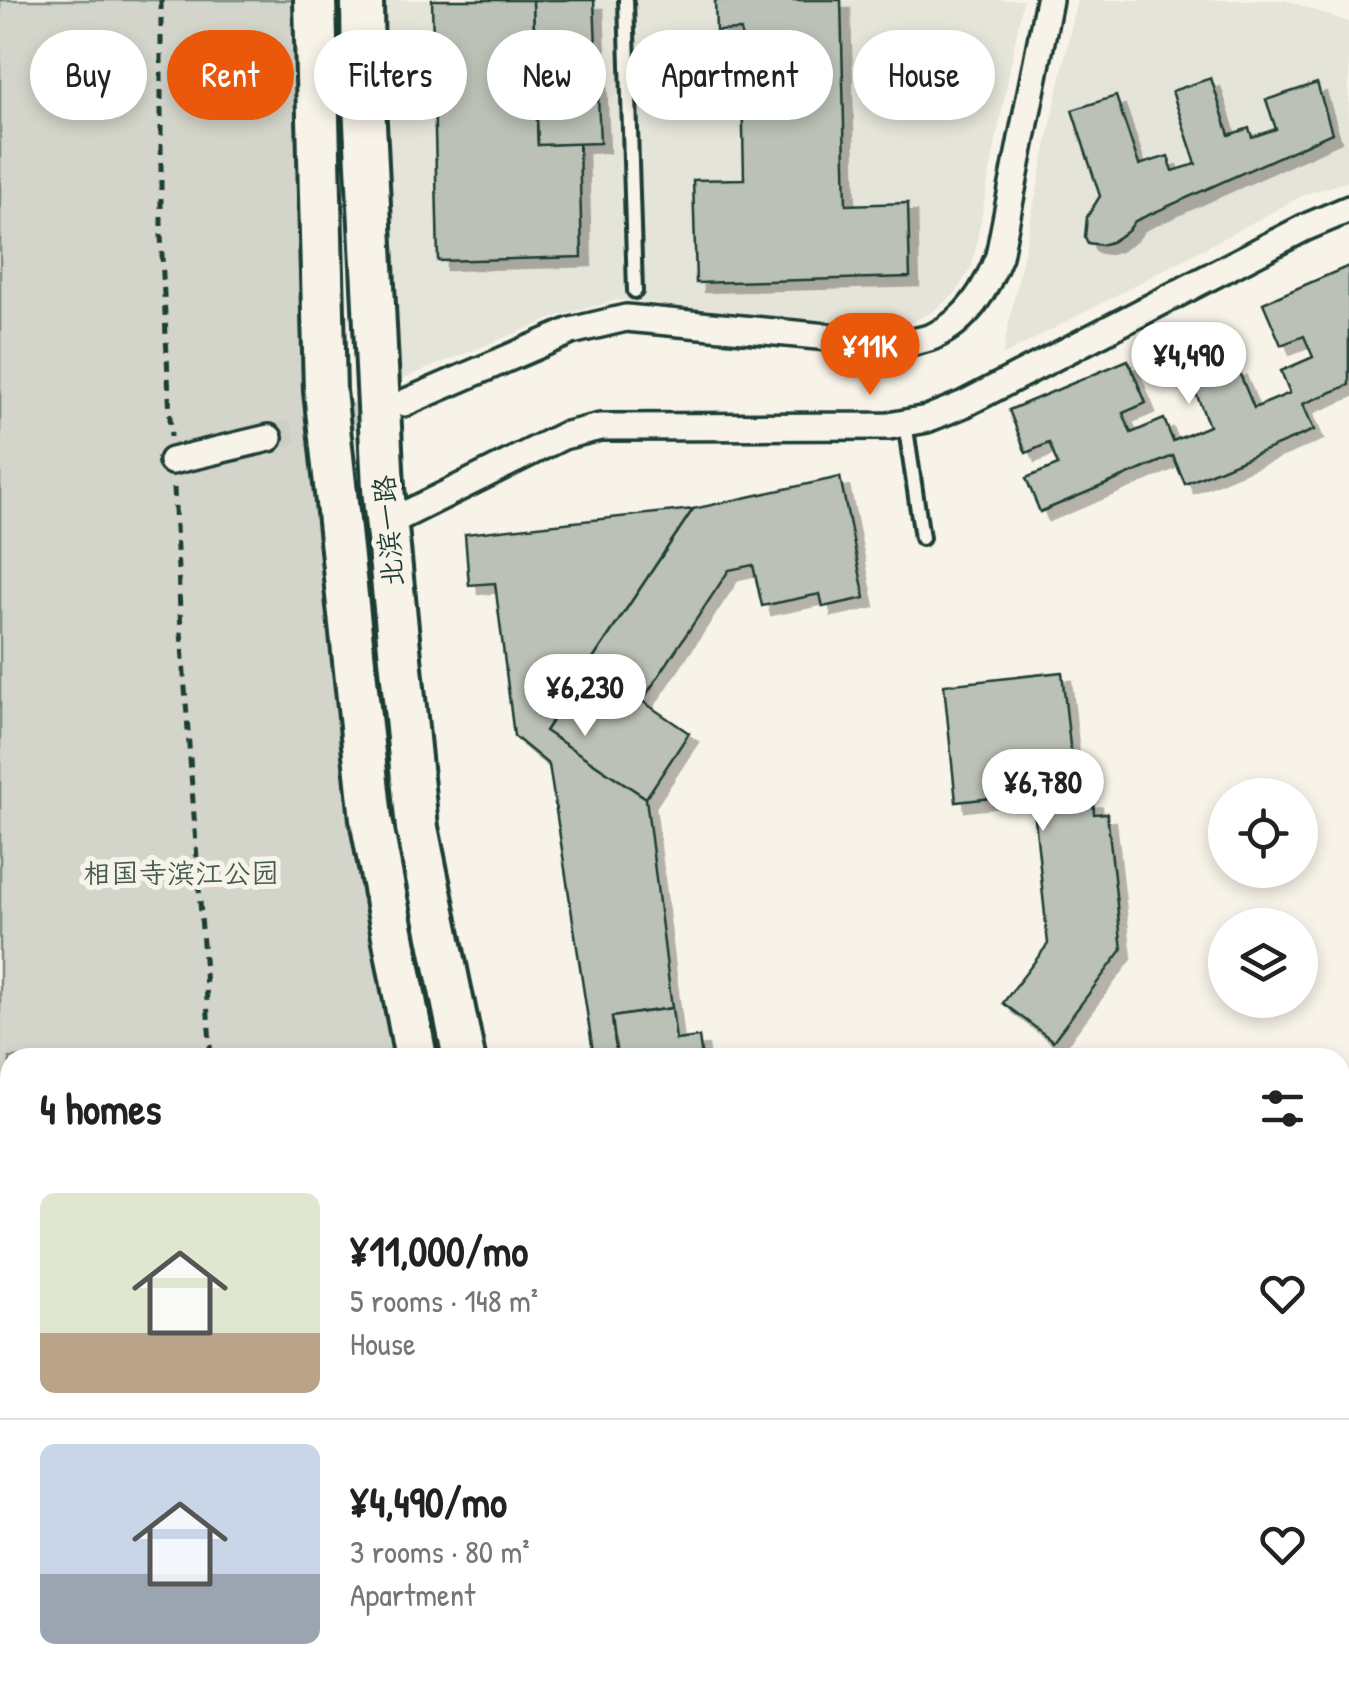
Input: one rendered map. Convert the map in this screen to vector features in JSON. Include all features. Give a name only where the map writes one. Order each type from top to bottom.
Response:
[{"type":"main road","name":"北滨一路","points":[[315,0],[325,392],[371,819],[414,1048]]},
{"type":"main road","name":"北滨一路","points":[[362,0],[362,84],[382,488],[417,828],[462,1048]]},
{"type":"street","points":[[404,403],[571,331],[626,318],[902,344],[934,336],[962,316],[985,290],[999,256],[1048,0]]},
{"type":"street","points":[[386,524],[563,436],[600,426],[889,426],[927,419],[964,404],[1304,228],[1349,209]]},
{"type":"street","points":[[172,461],[270,438]]},
{"type":"lane","points":[[626,0],[635,291]]},
{"type":"lane","points":[[905,422],[922,538]]},
{"type":"path","points":[[161,0],[161,234],[182,651],[211,1048]]},
{"type":"shaded area","points":[[382,0],[1023,0],[972,266],[956,293],[932,312],[910,323],[885,327],[618,300],[559,316],[394,382],[386,120],[467,120],[467,30],[383,30]]},
{"type":"shaded area","points":[[1077,0],[1285,0],[1349,22],[1349,181],[1306,194],[1002,356]]},
{"type":"green space","name":"相国寺滨江公园","points":[[0,0],[296,0],[396,1048],[0,1048]]},
{"type":"building","points":[[432,0],[533,0],[534,30],[487,30],[487,120],[537,120],[538,145],[579,143],[582,257],[438,261],[435,120],[467,120],[467,30],[433,30]]},
{"type":"building","points":[[533,0],[594,0],[595,30],[534,30]]},
{"type":"building","points":[[715,0],[841,0],[846,205],[908,203],[910,277],[696,283],[693,180],[744,179],[743,120],[833,120],[833,30],[716,30]]},
{"type":"building","points":[[1211,78],[1229,135],[1249,128],[1252,137],[1276,129],[1266,100],[1317,83],[1332,133],[1135,221],[1111,242],[1088,243],[1087,217],[1100,196],[1072,110],[1116,96],[1139,165],[1168,156],[1173,171],[1196,164],[1172,91]]},
{"type":"building","points":[[537,120],[599,120],[600,143],[538,145]]},
{"type":"building","points":[[1349,266],[1349,385],[1303,404],[1314,430],[1185,484],[1173,456],[1040,512],[1026,478],[1058,465],[1049,443],[1026,453],[1009,410],[1128,360],[1146,403],[1123,413],[1131,433],[1164,419],[1173,441],[1209,426],[1193,386],[1237,367],[1254,408],[1290,393],[1281,371],[1313,357],[1304,336],[1281,345],[1263,303]]},
{"type":"building","points":[[840,477],[865,598],[823,607],[820,594],[762,606],[753,565],[729,570],[642,701],[689,733],[646,798],[545,731],[693,509]]},
{"type":"building","points":[[693,509],[545,731],[646,798],[672,1008],[612,1017],[616,1048],[592,1048],[549,765],[514,736],[495,583],[469,585],[465,534]]},
{"type":"building","points":[[1062,672],[1076,801],[1093,798],[1094,814],[1107,813],[1122,950],[1053,1041],[1003,1003],[1048,944],[1029,761],[1006,764],[1010,796],[956,802],[944,685]]},
{"type":"building","points":[[672,1008],[676,1040],[699,1037],[701,1048],[616,1048],[612,1017]]},
{"type":"tunnel","points":[[269,438],[390,406]]}]
